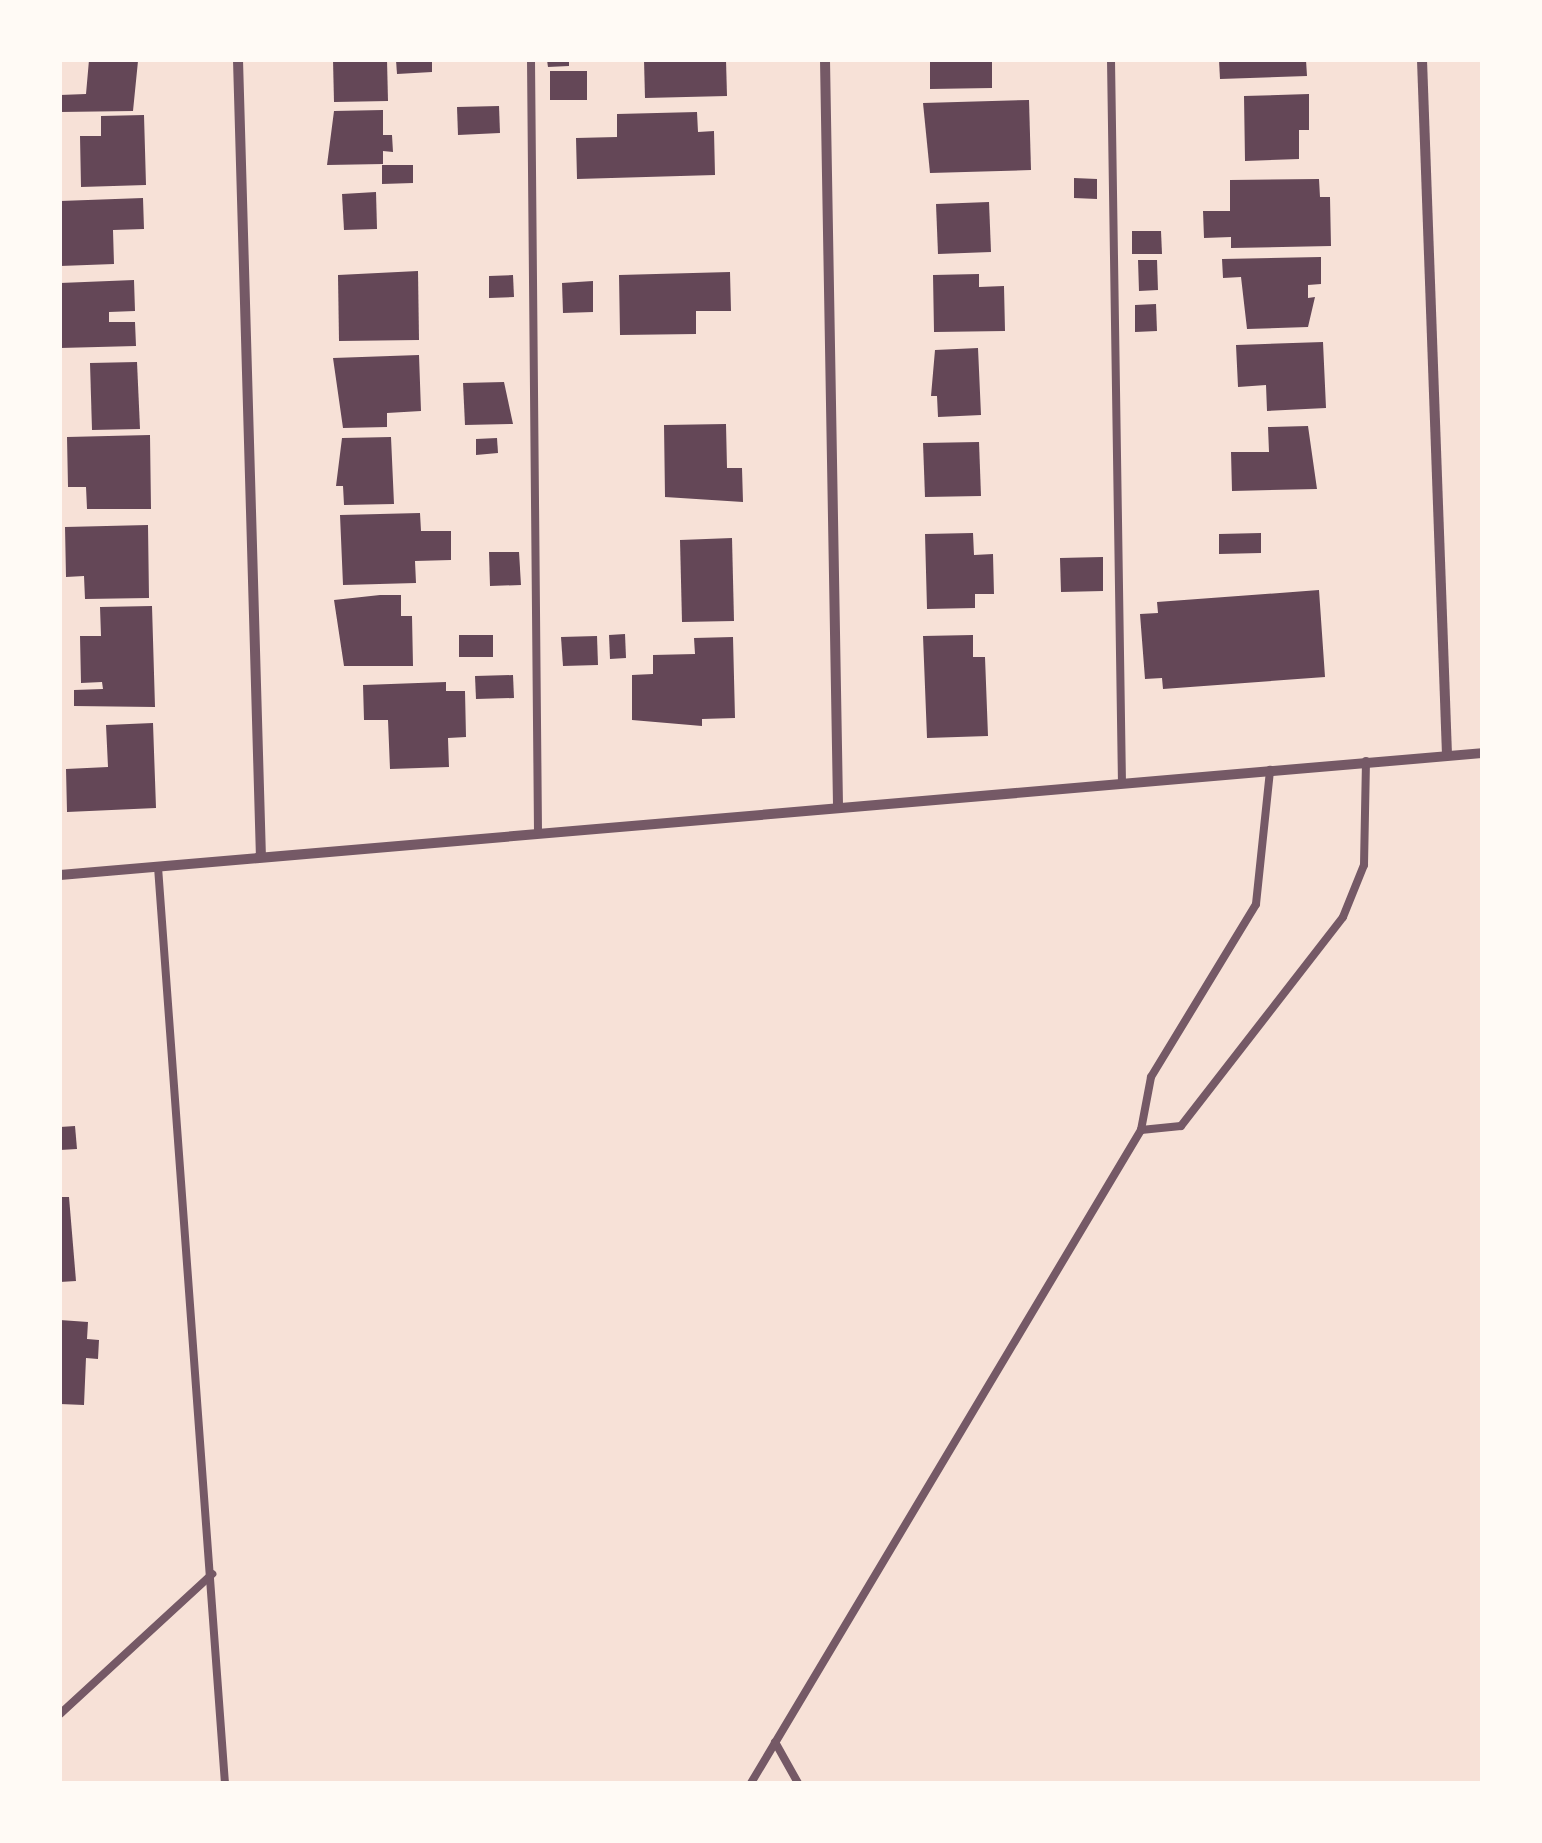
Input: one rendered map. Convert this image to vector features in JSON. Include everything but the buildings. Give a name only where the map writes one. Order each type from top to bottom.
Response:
[{"type":"street","points":[[238,60],[261,858]]},
{"type":"street","points":[[825,60],[838,805]]},
{"type":"street","points":[[1422,60],[1447,755]]},
{"type":"street","points":[[60,875],[838,805],[1482,753]]},
{"type":"lane","points":[[531,60],[538,832]]},
{"type":"lane","points":[[1110,60],[1122,783]]},
{"type":"lane","points":[[1141,1130],[1181,1126],[1343,918],[1364,864],[1366,761]]},
{"type":"lane","points":[[751,1783],[1141,1130],[1151,1077],[1256,904],[1270,770]]},
{"type":"lane","points":[[158,866],[225,1783]]},
{"type":"lane","points":[[60,1714],[212,1574]]},
{"type":"lane","points":[[775,1742],[798,1783]]}]
